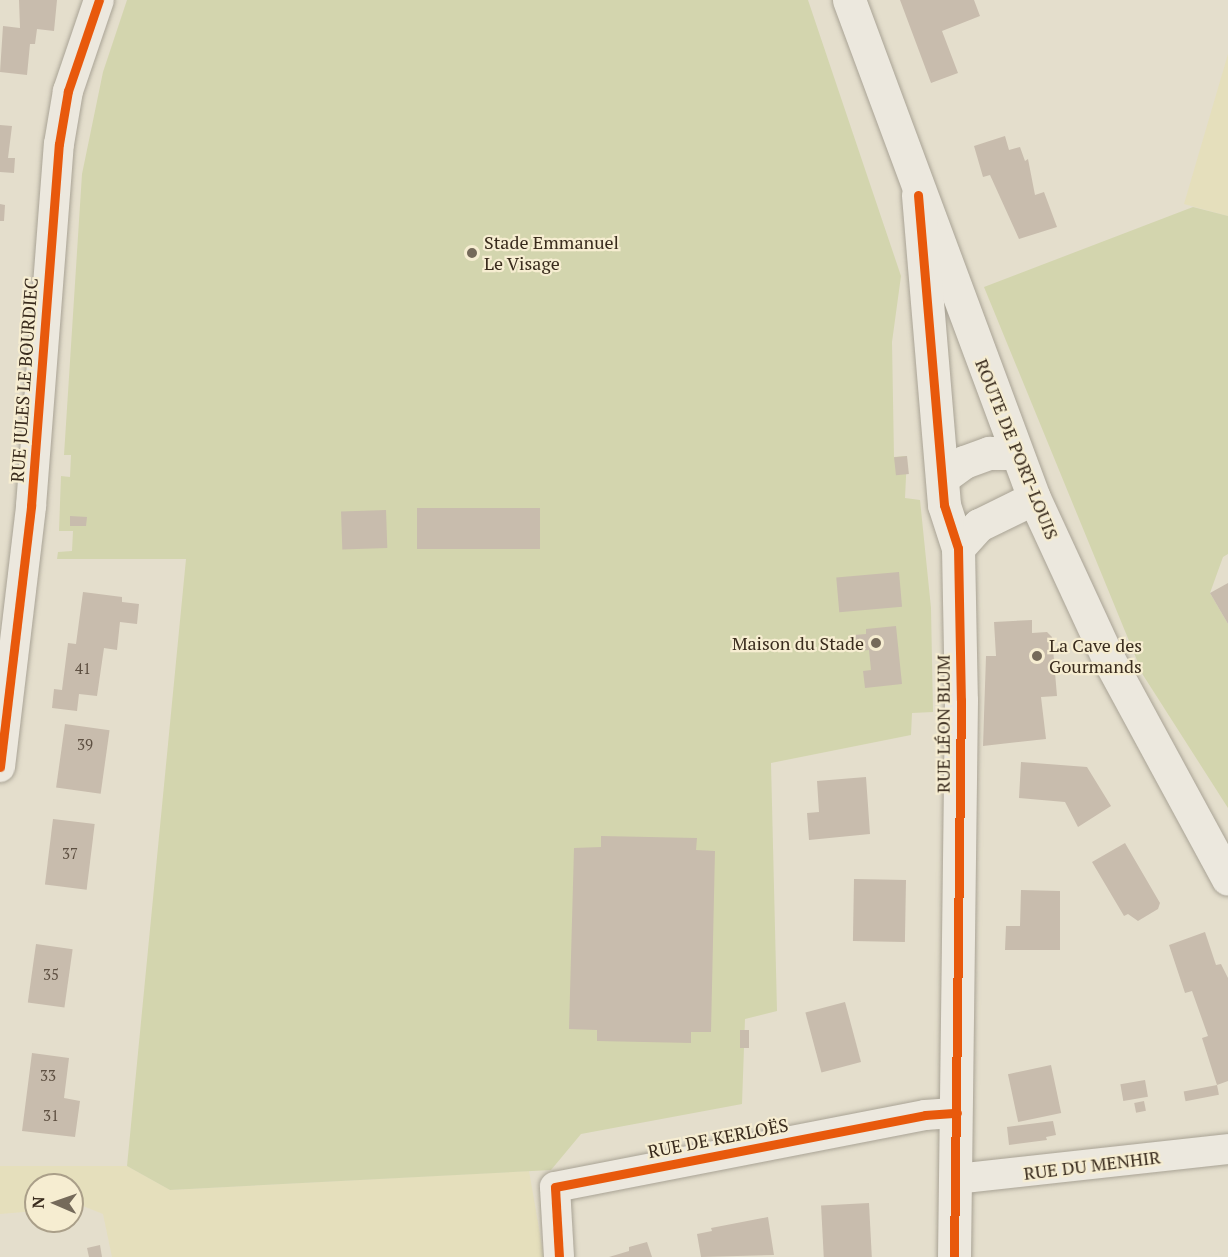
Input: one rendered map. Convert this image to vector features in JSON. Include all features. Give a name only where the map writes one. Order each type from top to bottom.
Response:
[{"type":"street","name":"RUE JULES LE BOURDIEC","points":[[0,767],[32,506],[59,144],[69,91],[99,0]]},
{"type":"street","name":"ROUTE DE PORT-LOUIS","points":[[849,0],[918,195],[1034,498],[1108,658],[1228,879]]},
{"type":"street","name":"RUE LÉON BLUM","points":[[918,195],[944,505],[957,548],[961,700],[954,1257]]},
{"type":"street","points":[[942,478],[964,462],[989,453],[1016,453]]},
{"type":"street","points":[[957,548],[979,525],[1034,498]]},
{"type":"street","name":"RUE DE KERLOËS","points":[[559,1257],[555,1187],[925,1115],[957,1113]]},
{"type":"street","name":"RUE DU MENHIR","points":[[956,1179],[1228,1149]]},
{"type":"shaded area","points":[[1228,54],[1228,216],[1184,204]]},
{"type":"shaded area","points":[[0,1166],[127,1166],[170,1190],[529,1171],[544,1257],[112,1257],[103,1214],[84,1206],[84,1173],[24,1173],[24,1212],[0,1214]]},
{"type":"green space","points":[[127,0],[808,0],[901,276],[892,342],[894,457],[907,456],[905,498],[920,500],[931,608],[933,712],[912,713],[911,735],[771,763],[777,1011],[745,1019],[742,1104],[581,1134],[551,1170],[170,1190],[127,1166],[186,559],[57,559],[58,552],[72,551],[73,531],[59,531],[61,476],[70,477],[71,455],[64,455],[82,174],[103,72]]},
{"type":"green space","points":[[1193,207],[1228,216],[1228,554],[1223,557],[1210,593],[1228,624],[1228,808],[1143,675],[984,287]]},
{"type":"building","points":[[19,0],[57,0],[54,31],[37,29],[35,44],[30,44],[27,75],[0,72],[3,26],[20,28]]},
{"type":"building","points":[[900,0],[974,0],[980,16],[942,31],[958,73],[931,83]]},
{"type":"building","points":[[0,125],[12,126],[8,158],[15,158],[14,173],[0,172]]},
{"type":"building","points":[[1005,136],[1009,150],[1020,147],[1025,161],[1028,159],[1035,195],[1044,192],[1057,227],[1019,239],[990,175],[983,177],[974,146]]},
{"type":"building","points":[[0,204],[5,205],[4,221],[0,221]]},
{"type":"building","points":[[907,456],[909,474],[896,475],[894,457]]},
{"type":"building","points":[[417,508],[540,508],[540,549],[417,549]]},
{"type":"building","points":[[386,510],[387,548],[342,550],[341,512]]},
{"type":"building","points":[[70,516],[87,517],[86,526],[70,526]]},
{"type":"building","points":[[899,572],[902,607],[839,612],[836,577]]},
{"type":"building","points":[[1228,583],[1228,624],[1210,593]]},
{"type":"building","points":[[83,592],[122,597],[122,602],[139,604],[137,624],[120,622],[117,650],[104,648],[97,696],[79,694],[77,711],[52,708],[54,689],[62,690],[68,643],[76,644]]},
{"type":"building","points":[[1032,620],[1032,633],[1047,632],[1052,637],[1057,696],[1041,697],[1046,739],[983,746],[986,656],[996,656],[994,622]]},
{"type":"building","name":"Maison du Stade","points":[[896,626],[902,684],[865,688],[863,671],[871,670],[869,650],[855,651],[854,635],[866,634],[866,629]]},
{"type":"building","points":[[65,724],[110,730],[101,794],[56,787]]},
{"type":"building","points":[[1021,762],[1087,767],[1111,806],[1078,827],[1065,802],[1019,798]]},
{"type":"building","points":[[866,777],[870,834],[809,840],[807,813],[819,812],[817,781]]},
{"type":"building","points":[[53,819],[95,824],[87,890],[45,885]]},
{"type":"building","points":[[601,836],[697,838],[696,850],[715,851],[711,1032],[691,1032],[691,1043],[597,1041],[597,1030],[569,1029],[574,848],[601,847]]},
{"type":"building","points":[[1125,843],[1160,903],[1158,909],[1138,921],[1128,914],[1124,916],[1092,862]]},
{"type":"building","points":[[854,879],[906,880],[905,942],[853,941]]},
{"type":"building","points":[[1021,890],[1060,891],[1060,950],[1005,950],[1006,926],[1020,926]]},
{"type":"building","points":[[1205,932],[1216,965],[1221,964],[1228,978],[1228,1081],[1217,1085],[1202,1038],[1208,1036],[1192,991],[1185,993],[1169,945]]},
{"type":"building","points":[[36,944],[73,949],[64,1008],[28,1002]]},
{"type":"building","points":[[845,1002],[861,1062],[821,1072],[805,1013]]},
{"type":"building","points":[[740,1030],[749,1030],[749,1048],[740,1048]]},
{"type":"building","points":[[32,1053],[69,1058],[64,1098],[80,1101],[75,1137],[22,1131]]},
{"type":"building","points":[[1051,1065],[1061,1113],[1018,1122],[1008,1074]]},
{"type":"building","points":[[1145,1080],[1148,1097],[1123,1101],[1120,1084]]},
{"type":"building","points":[[1217,1085],[1219,1095],[1186,1101],[1184,1091]]},
{"type":"building","points":[[1144,1101],[1146,1111],[1136,1113],[1134,1103]]},
{"type":"building","points":[[1053,1121],[1056,1135],[1046,1137],[1047,1140],[1009,1145],[1007,1127]]},
{"type":"building","points":[[869,1203],[872,1257],[824,1257],[821,1206]]},
{"type":"building","points":[[768,1217],[774,1255],[701,1257],[697,1234],[712,1231],[711,1228]]},
{"type":"building","points":[[647,1242],[652,1257],[609,1257],[629,1251],[629,1247]]},
{"type":"building","points":[[100,1245],[102,1257],[89,1257],[87,1248]]},
{"type":"cycle path","points":[[0,767],[31,506],[59,144],[68,91],[99,0]]},
{"type":"cycle path","points":[[918,195],[944,505],[958,548],[961,700],[954,1257]]},
{"type":"cycle path","points":[[559,1257],[555,1187],[925,1115],[957,1113]]},
{"type":"place","name":"Stade Emmanuel Le Visage","points":[[472,253]]},
{"type":"place","name":"Maison du Stade","points":[[876,643]]},
{"type":"place","name":"La Cave des Gourmands","points":[[1037,656]]}]
